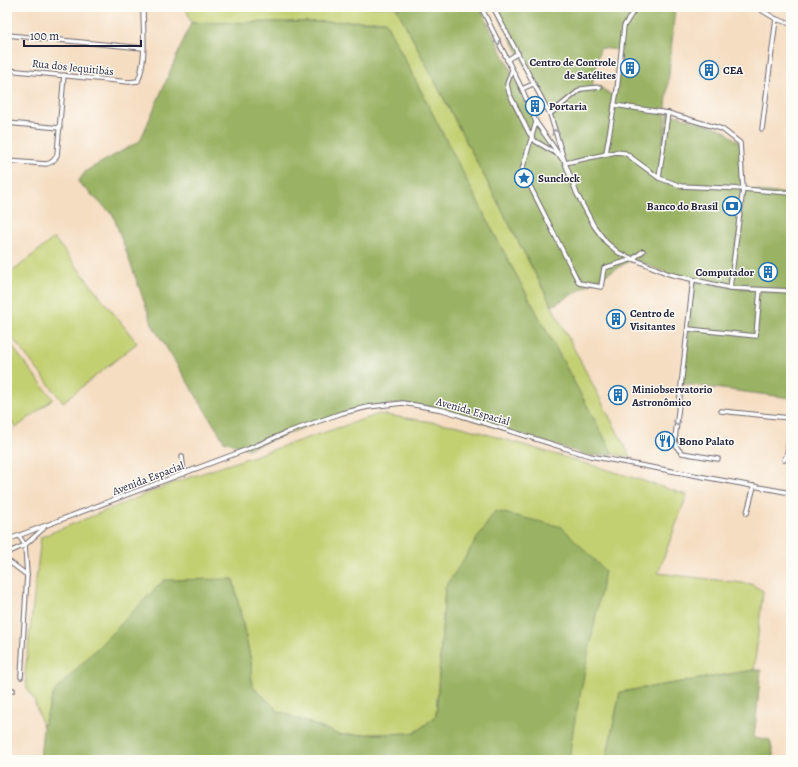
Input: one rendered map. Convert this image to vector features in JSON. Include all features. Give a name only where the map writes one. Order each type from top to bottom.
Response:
[{"type":"lane","points":[[7,36],[143,48],[143,7]]},
{"type":"lane","points":[[481,7],[522,89],[536,122],[565,163]]},
{"type":"lane","points":[[493,7],[550,114],[565,163],[578,194],[594,226],[606,242],[619,253],[669,274],[730,288],[791,291]]},
{"type":"lane","points":[[606,153],[624,26],[636,7]]},
{"type":"lane","points":[[750,7],[758,8],[776,19],[791,24]]},
{"type":"lane","points":[[762,128],[776,19]]},
{"type":"lane","name":"Rua dos Jequitibás","points":[[7,70],[129,82],[138,81],[142,72],[143,48]]},
{"type":"lane","points":[[507,60],[518,53]]},
{"type":"lane","points":[[512,70],[507,84],[509,93],[519,115],[535,141],[560,155]]},
{"type":"lane","points":[[7,161],[46,164],[52,162],[57,155],[64,75]]},
{"type":"lane","points":[[522,89],[533,84]]},
{"type":"lane","points":[[550,114],[581,89],[600,87]]},
{"type":"lane","points":[[614,105],[668,113],[722,128],[740,143],[743,189],[730,288]]},
{"type":"lane","points":[[659,178],[668,113]]},
{"type":"lane","points":[[536,122],[522,170],[579,283],[601,287],[604,268],[633,259],[643,251]]},
{"type":"lane","points":[[7,123],[60,128]]},
{"type":"lane","points":[[565,163],[606,153],[625,153],[659,178],[681,186],[791,193]]},
{"type":"lane","points":[[693,280],[675,439],[678,450],[682,453],[718,458]]},
{"type":"lane","points":[[688,329],[756,336],[760,290]]},
{"type":"lane","name":"Avenida Espacial","points":[[7,540],[184,474],[288,432],[342,413],[368,406],[403,403],[443,410],[590,456],[791,493]]},
{"type":"lane","points":[[721,411],[790,418]]},
{"type":"lane","points":[[784,460],[787,455],[791,413]]},
{"type":"lane","points":[[182,456],[184,474]]},
{"type":"lane","points":[[747,513],[754,486]]},
{"type":"lane","name":"Avenida Espacial","points":[[7,553],[25,545],[46,526]]},
{"type":"lane","points":[[18,536],[25,545],[27,575],[21,677]]},
{"type":"lane","points":[[7,560],[27,575]]},
{"type":"lane","points":[[7,689],[12,690]]},
{"type":"green space","points":[[186,7],[396,7],[631,458],[613,454],[499,243],[385,21],[191,23]]},
{"type":"green space","points":[[396,7],[480,7],[536,122],[565,162],[550,114],[494,7],[675,7],[661,162],[668,113],[722,129],[740,143],[743,189],[734,261],[745,190],[791,194],[791,291],[731,287],[669,274],[633,259],[552,306]],"holes":[[[623,35],[614,97],[600,87],[592,87],[600,48],[619,50]]]},
{"type":"green space","points":[[385,21],[499,243],[613,454],[590,456],[443,410],[403,403],[368,407],[342,413],[248,449],[224,441],[153,326],[113,215],[78,182],[86,171],[140,141],[191,23]]},
{"type":"green space","points":[[54,238],[137,343],[63,402],[7,331],[7,276]]},
{"type":"green space","points":[[694,281],[731,288],[791,293],[791,398],[683,384]]},
{"type":"green space","points":[[11,345],[53,399],[16,428],[7,416],[7,347]]},
{"type":"green space","points":[[379,414],[459,426],[687,495],[658,573],[751,584],[763,591],[754,670],[620,692],[606,760],[569,760],[573,730],[445,588],[436,716],[415,733],[340,735],[278,711],[252,686],[251,661],[233,579],[54,692],[43,727],[34,700],[27,688],[25,674],[41,537],[173,483]]},
{"type":"green space","points":[[495,511],[562,527],[605,571],[573,730],[569,760],[40,760],[43,727],[54,692],[164,580],[233,579],[251,661],[252,686],[278,711],[340,735],[415,733],[436,716],[445,588]]},
{"type":"green space","points":[[761,670],[754,738],[770,740],[774,757],[772,760],[606,760],[620,692]]},
{"type":"place","name":"Centro de Controle de Satélites","points":[[630,68]]},
{"type":"place","name":"CEA","points":[[709,70]]},
{"type":"place","name":"Portaria","points":[[535,106]]},
{"type":"place","name":"Sunclock","points":[[524,178]]},
{"type":"place","name":"Banco do Brasil","points":[[732,206]]},
{"type":"place","name":"Computador","points":[[768,272]]},
{"type":"place","name":"Centro de Visitantes","points":[[616,319]]},
{"type":"place","name":"Miniobservatorio Astronômico","points":[[618,395]]},
{"type":"place","name":"Bono Palato","points":[[665,441]]}]
